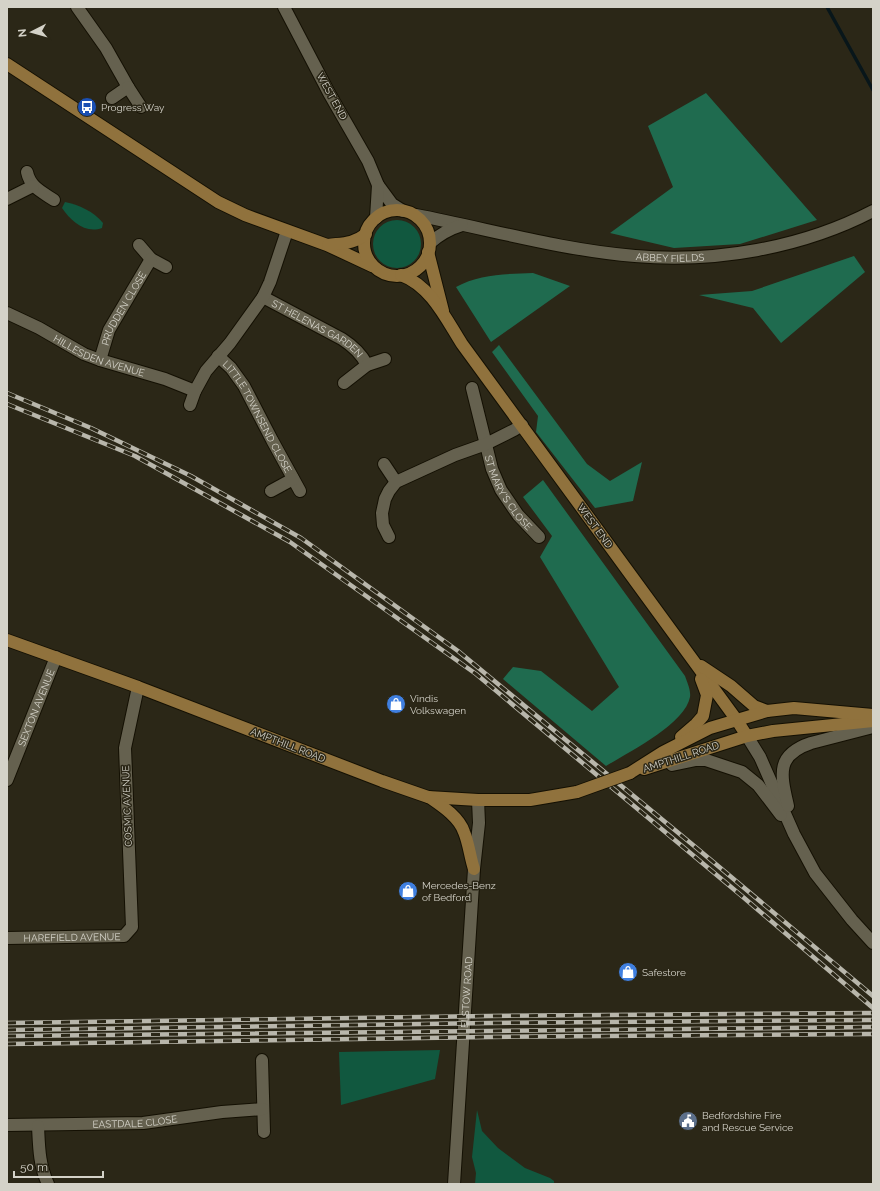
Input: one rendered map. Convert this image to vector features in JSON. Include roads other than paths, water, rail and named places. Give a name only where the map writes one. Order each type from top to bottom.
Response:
[{"type":"main road","points":[[7,64],[206,195],[244,215],[327,245],[372,266],[382,273],[401,276],[408,274],[423,264],[429,248],[429,234],[422,220],[416,215],[403,211],[388,212],[376,218],[371,223],[365,240],[366,254],[372,266]]},
{"type":"main road","points":[[327,245],[352,242],[358,240],[366,234]]},
{"type":"main road","name":"WEST END","points":[[429,248],[444,315]]},
{"type":"main road","name":"WEST END","points":[[401,276],[411,279],[418,284],[444,315],[462,344],[747,736]]},
{"type":"main road","name":"AMPTHILL ROAD","points":[[7,640],[138,687],[382,781],[428,797],[478,800],[530,800],[577,792],[630,773],[747,736]]},
{"type":"main road","points":[[692,659],[731,686],[754,706],[767,711]]},
{"type":"main road","points":[[663,752],[696,724],[703,716],[707,695],[692,659]]},
{"type":"main road","points":[[630,773],[663,752],[710,728],[767,711],[794,708],[855,712],[873,715]]},
{"type":"main road","points":[[747,736],[773,731],[873,721]]},
{"type":"main road","points":[[428,797],[443,807],[464,832],[474,869]]},
{"type":"street","points":[[77,7],[106,48],[141,107]]},
{"type":"street","name":"WEST END","points":[[284,7],[329,93],[368,161],[378,185],[392,204],[403,211]]},
{"type":"street","points":[[112,98],[128,87]]},
{"type":"street","points":[[27,172],[29,180],[33,186],[54,200]]},
{"type":"street","name":"WEST END","points":[[376,218],[378,185]]},
{"type":"street","points":[[7,199],[33,186]]},
{"type":"street","name":"ABBEY FIELDS","points":[[416,215],[561,245],[614,254],[656,257],[707,256],[755,251],[827,231],[873,211]]},
{"type":"street","name":"ABBEY FIELDS","points":[[429,248],[440,234],[450,228],[464,225]]},
{"type":"street","points":[[190,405],[195,391],[206,371],[230,343],[263,297],[270,282],[287,231]]},
{"type":"street","name":"PRUDDEN CLOSE","points":[[139,246],[151,259],[166,267]]},
{"type":"street","name":"PRUDDEN CLOSE","points":[[100,360],[109,330],[151,259]]},
{"type":"street","name":"ST HELENAS GARDEN","points":[[263,297],[354,346],[362,355],[367,365]]},
{"type":"street","name":"HILLESDEN AVENUE","points":[[7,313],[39,328],[84,354],[165,379],[195,391]]},
{"type":"street","name":"LITTLE TOWNSEND CLOSE","points":[[218,356],[232,368],[244,386],[300,491]]},
{"type":"street","name":"ST HELENAS GARDEN","points":[[344,383],[367,365],[385,358]]},
{"type":"street","name":"ST MARY'S CLOSE","points":[[472,388],[492,469],[501,490],[518,515],[539,537]]},
{"type":"street","points":[[486,444],[522,425]]},
{"type":"street","name":"ST MARY'S CLOSE","points":[[396,482],[455,455],[486,444]]},
{"type":"street","points":[[384,464],[396,482],[387,495],[382,512],[383,525],[389,537]]},
{"type":"street","name":"LITTLE TOWNSEND CLOSE","points":[[271,491],[294,479]]},
{"type":"street","name":"SEXTON AVENUE","points":[[7,780],[56,657]]},
{"type":"street","name":"COSMIC AVENUE","points":[[132,927],[125,748],[138,687]]},
{"type":"street","points":[[794,834],[782,776],[784,763],[787,757],[802,746],[873,727]]},
{"type":"street","name":"AMPTHILL ROAD","points":[[747,736],[764,765],[794,834]]},
{"type":"street","name":"AMPTHILL ROAD","points":[[630,773],[696,760],[706,760],[736,769],[748,776],[758,785],[794,834],[820,879],[852,920],[873,943]]},
{"type":"street","name":"ELSTOW ROAD","points":[[454,1184],[474,869],[479,823],[478,800]]},
{"type":"street","name":"HAREFIELD AVENUE","points":[[7,938],[124,936],[132,927]]},
{"type":"street","points":[[262,1060],[264,1132]]},
{"type":"street","name":"EASTDALE CLOSE","points":[[7,1125],[38,1126],[143,1123],[222,1112],[263,1109]]},
{"type":"street","points":[[38,1126],[42,1168],[48,1184]]},
{"type":"waterway","points":[[827,7],[873,90]]},
{"type":"railway","points":[[7,393],[91,428],[191,476],[301,538],[458,651],[873,996]]},
{"type":"railway","points":[[7,404],[135,456],[290,542],[476,674],[743,897],[873,1008]]},
{"type":"railway","points":[[7,1023],[489,1016],[873,1013]]},
{"type":"railway","points":[[7,1030],[489,1023],[873,1020]]},
{"type":"railway","points":[[7,1036],[873,1027]]},
{"type":"railway","points":[[7,1044],[489,1037],[873,1034]]},
{"type":"place","name":"Progress Way","points":[[87,107]]},
{"type":"place","name":"Vindis Volkswagen","points":[[396,704]]},
{"type":"place","name":"Mercedes-Benz of Bedford","points":[[408,891]]},
{"type":"place","name":"Safestore","points":[[628,972]]},
{"type":"place","name":"Bedfordshire Fire and Rescue Service","points":[[688,1121]]}]
